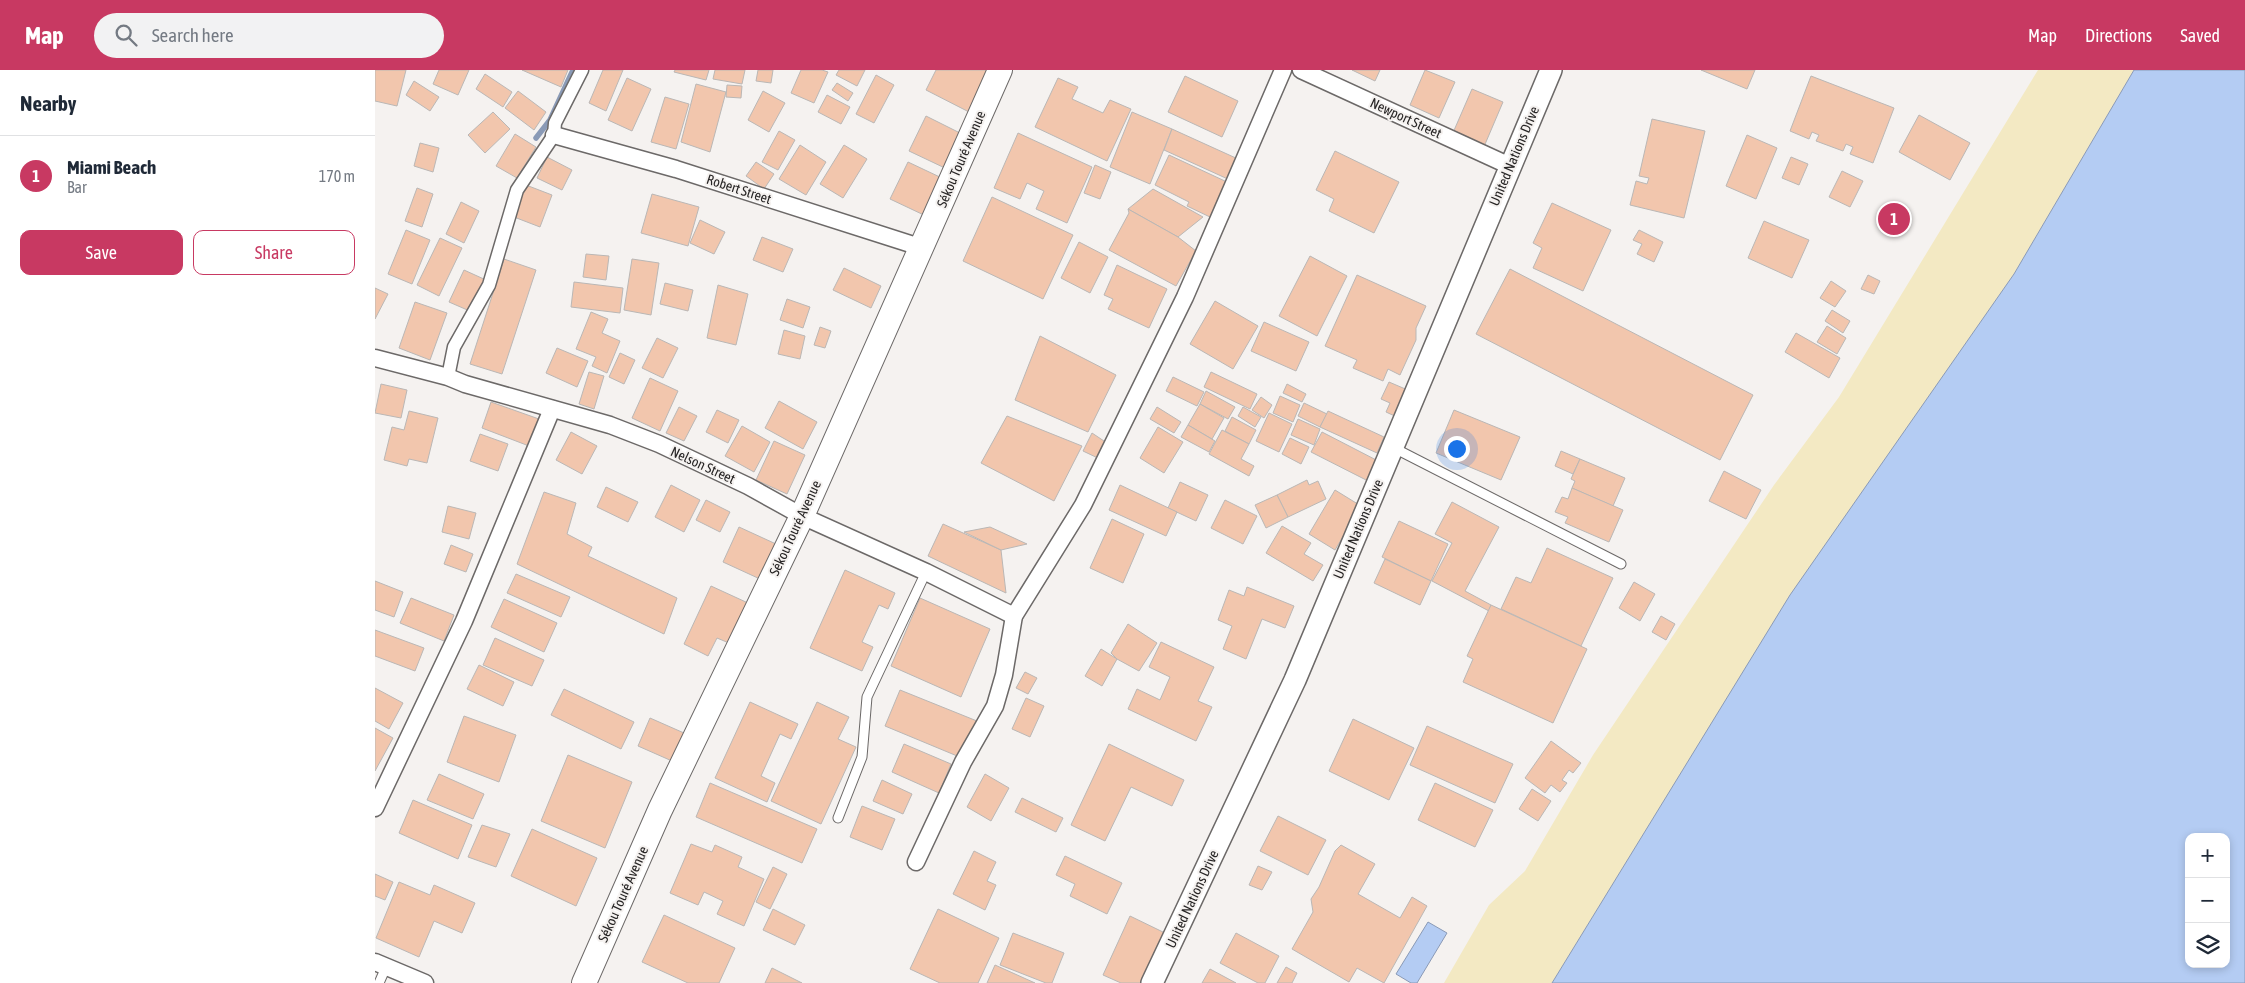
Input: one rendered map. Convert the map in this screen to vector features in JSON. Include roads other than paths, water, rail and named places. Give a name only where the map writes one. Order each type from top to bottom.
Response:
[{"type":"main road","name":"Sékou Touré Avenue","points":[[584,983],[660,810],[802,516],[923,248],[1000,70]]},
{"type":"street","points":[[448,377],[455,347],[489,285],[517,190],[554,135],[555,123],[582,70]]},
{"type":"street","points":[[916,862],[963,762],[995,706],[1004,675],[1014,616],[1083,505],[1185,297],[1283,70]]},
{"type":"street","name":"Newport Street","points":[[1301,70],[1510,166]]},
{"type":"street","name":"United Nations Drive","points":[[1152,983],[1295,680],[1551,70]]},
{"type":"street","name":"Robert Street","points":[[554,135],[677,169],[923,248]]},
{"type":"street","name":"Nelson Street","points":[[375,358],[448,377],[465,384],[610,425],[659,444],[748,486],[802,516],[926,572],[1014,616]]},
{"type":"street","points":[[375,808],[464,621],[552,409]]},
{"type":"street","points":[[380,964],[425,983]]},
{"type":"lane","points":[[1392,447],[1621,564]]},
{"type":"lane","points":[[838,818],[862,757],[867,697],[926,572]]},
{"type":"lane","points":[[379,983],[380,964]]},
{"type":"water","points":[[2134,70],[2245,70],[2245,983],[1552,983],[1790,595],[2014,274]]},
{"type":"water","points":[[1428,922],[1447,933],[1417,983],[1411,983],[1396,974]]},
{"type":"waterway","points":[[536,138],[550,120],[573,70]]},
{"type":"place","name":"Miami Beach","points":[[1894,219]]}]
